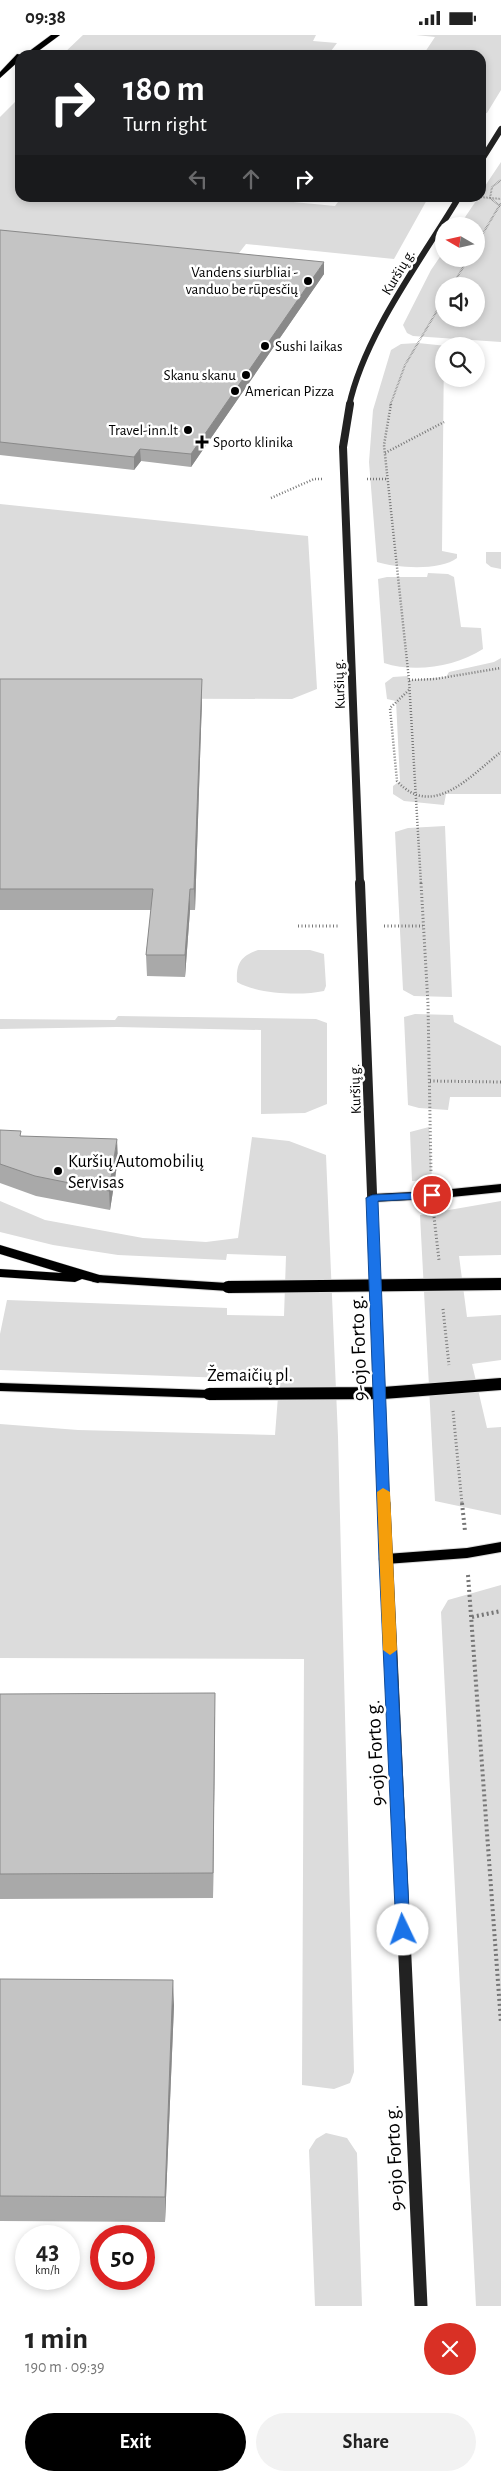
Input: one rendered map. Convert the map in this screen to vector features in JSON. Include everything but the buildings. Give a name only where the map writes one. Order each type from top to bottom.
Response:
[{"type":"highway","points":[[27,50],[42,35]]},
{"type":"highway","points":[[35,50],[56,35]]},
{"type":"highway","points":[[3,73],[15,62]]},
{"type":"highway","points":[[3,73],[15,64]]},
{"type":"highway","points":[[0,1249],[98,1279]]},
{"type":"highway","points":[[0,1273],[98,1279]]},
{"type":"main road","points":[[486,153],[501,129]]},
{"type":"main road","name":"Kuršių g.","points":[[372,1198],[343,447],[347,414],[355,385],[376,336],[456,202]]},
{"type":"main road","points":[[372,1198],[432,1195],[501,1188]]},
{"type":"main road","name":"9-ojo Forto g.","points":[[372,1198],[386,1559],[421,2306]]},
{"type":"main road","points":[[98,1279],[228,1287],[501,1284]]},
{"type":"main road","name":"Žemaičių pl.","points":[[0,1387],[209,1394],[383,1393],[501,1384]]},
{"type":"main road","points":[[386,1559],[467,1553],[501,1547]]},
{"type":"path","points":[[490,198],[492,187],[501,180]]},
{"type":"path","points":[[486,198],[501,199]]},
{"type":"path","points":[[485,230],[500,204],[490,198]]},
{"type":"path","points":[[435,314],[406,364],[396,388],[389,411],[385,453],[409,680],[424,926],[432,1195],[439,1265]]},
{"type":"path","points":[[385,453],[444,423]]},
{"type":"path","points":[[409,680],[435,679],[501,668]]},
{"type":"path","points":[[409,690],[390,708],[397,781],[401,787],[415,795],[446,794],[501,752]]},
{"type":"path","points":[[298,926],[424,926]]},
{"type":"path","points":[[430,1081],[501,1082]]},
{"type":"path","points":[[443,1305],[450,1374]]},
{"type":"path","points":[[452,1404],[467,1553],[501,2023]]},
{"type":"path","points":[[472,1617],[501,1611]]},
{"type":"shaded area","points":[[83,35],[316,35],[313,41],[337,43],[332,50],[67,50]]},
{"type":"shaded area","points":[[416,35],[501,35],[501,90],[487,113],[486,50],[426,50],[435,37]]},
{"type":"shaded area","points":[[15,102],[15,202],[294,202],[335,206],[338,202],[426,202],[394,259],[246,244],[232,262],[0,239],[0,117]]},
{"type":"shaded area","points":[[501,162],[501,342],[485,341],[485,337],[435,338],[413,336],[407,333],[403,325],[435,264],[435,267],[485,267],[485,217],[465,217],[475,202],[486,202],[486,184]]},
{"type":"shaded area","points":[[401,344],[435,345],[435,387],[444,387],[442,551],[457,554],[457,558],[450,562],[430,567],[395,566],[377,562],[369,462],[373,410],[391,350]]},
{"type":"shaded area","points":[[0,504],[308,536],[317,689],[292,699],[0,698]]},
{"type":"shaded area","points":[[486,552],[501,552],[501,569],[491,567],[486,563]]},
{"type":"shaded area","points":[[428,573],[448,574],[454,577],[461,627],[481,628],[483,649],[460,660],[435,667],[409,668],[384,663],[378,579],[387,577],[427,577]]},
{"type":"shaded area","points":[[501,658],[501,794],[446,794],[444,805],[404,801],[393,794],[393,786],[400,781],[396,701],[387,699],[385,683],[393,677],[408,676],[409,680],[446,677],[449,672],[494,662]]},
{"type":"shaded area","points":[[445,826],[452,997],[414,996],[403,990],[395,832],[408,828]]},
{"type":"shaded area","points":[[258,950],[310,950],[324,954],[326,986],[324,991],[292,994],[279,993],[256,989],[237,982],[237,970],[241,961],[247,955]]},
{"type":"shaded area","points":[[415,1014],[453,1015],[454,1022],[501,1046],[501,1097],[450,1097],[448,1110],[419,1108],[408,1105],[404,1017]]},
{"type":"shaded area","points":[[118,1016],[316,1019],[327,1023],[327,1104],[305,1113],[261,1114],[261,1030],[117,1027],[0,1029],[0,1019],[115,1020]]},
{"type":"shaded area","points":[[429,1127],[432,1180],[412,1181],[410,1132]]},
{"type":"shaded area","points":[[252,1137],[289,1141],[326,1155],[338,1437],[354,2072],[350,2083],[334,2089],[302,2085],[304,1659],[0,1658],[0,1424],[78,1430],[275,1435],[280,1371],[227,1372],[227,1378],[0,1370],[0,1334],[7,1300],[227,1308],[227,1315],[284,1316],[286,1256],[227,1254],[226,1260],[118,1255],[53,1245],[0,1232],[0,1201],[45,1220],[143,1238],[206,1242],[238,1238]]},
{"type":"shaded area","points":[[501,1201],[501,1255],[459,1256],[467,1317],[501,1315],[501,1360],[472,1364],[487,1428],[501,1427],[501,1515],[435,1501],[420,1215]]},
{"type":"shaded area","points":[[501,1585],[501,2306],[476,2306],[441,1612],[448,1600]]},
{"type":"shaded area","points":[[326,2133],[347,2138],[357,2153],[362,2306],[315,2306],[309,2150],[316,2139]]},
{"type":"slow traffic","points":[[383,1492],[390,1650]]},
{"type":"place","name":"Vandens siurbliai - vanduo be rūpesčių","points":[[308,281]]},
{"type":"place","name":"Sushi laikas","points":[[265,346]]},
{"type":"place","name":"Skanu skanu","points":[[246,375]]},
{"type":"place","name":"American Pizza","points":[[235,391]]},
{"type":"place","name":"Travel-inn.lt","points":[[188,430]]},
{"type":"place","name":"Sporto klinika","points":[[202,442]]},
{"type":"place","name":"Kuršių Automobilių Servisas","points":[[58,1171]]},
{"type":"route","points":[[403,1930],[372,1198],[432,1195]]}]
